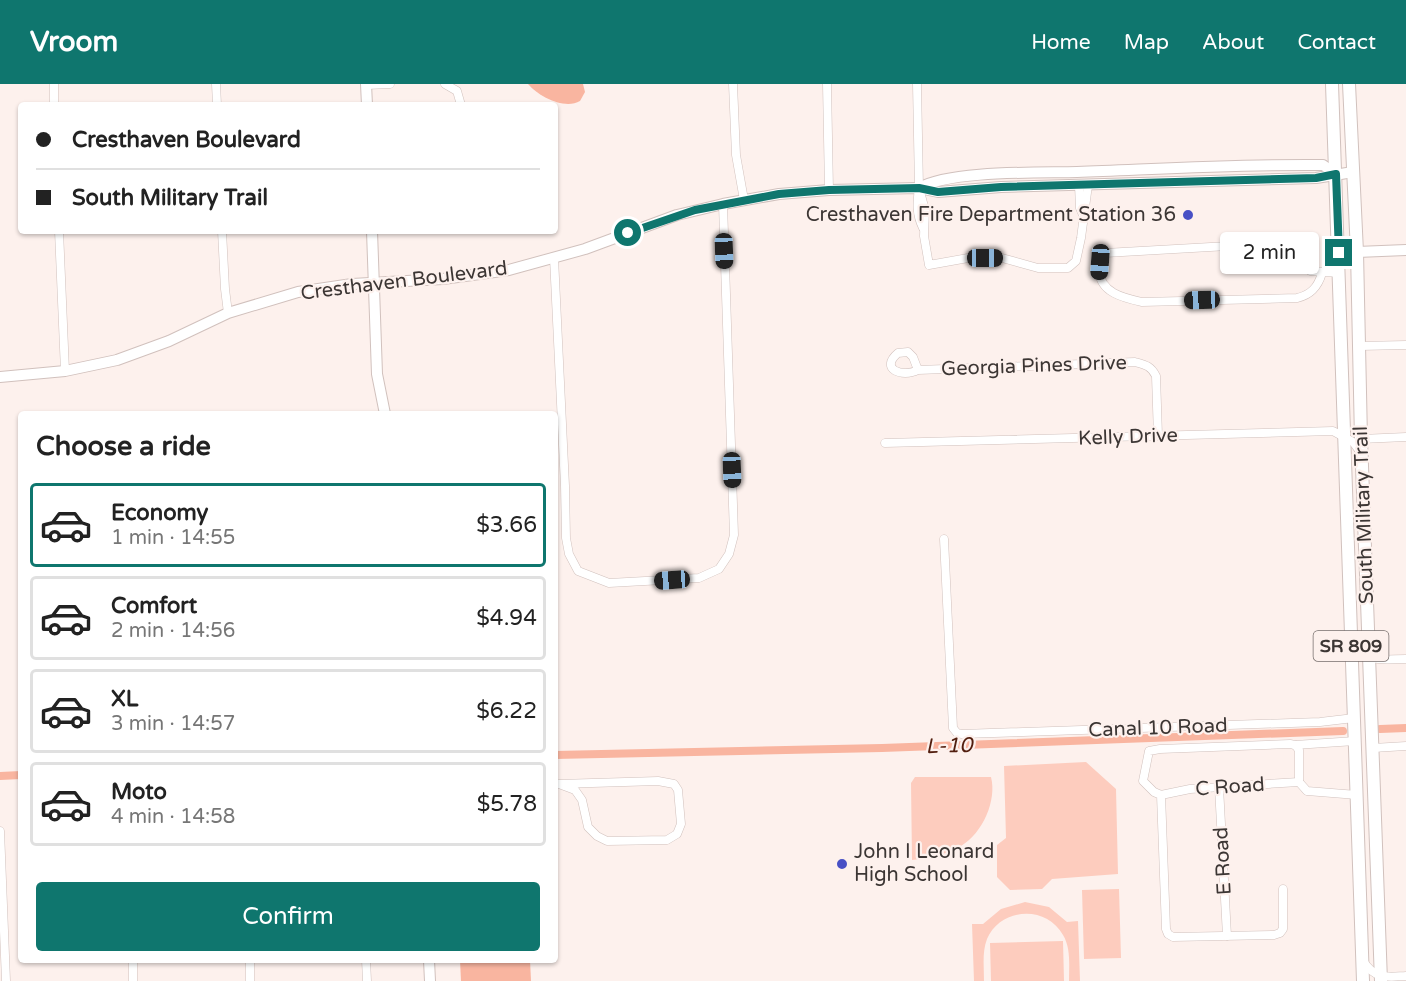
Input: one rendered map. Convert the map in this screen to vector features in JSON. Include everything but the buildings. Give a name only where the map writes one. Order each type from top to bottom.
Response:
[{"type":"main road","name":"South Military Trail","points":[[1332,84],[1363,981]]},
{"type":"main road","name":"South Military Trail","points":[[1349,84],[1357,252],[1360,439],[1381,979]]},
{"type":"main road","points":[[1344,395],[1354,409],[1360,410]]},
{"type":"main road","points":[[1352,679],[1361,694],[1364,769],[1367,776],[1374,782]]},
{"type":"street","points":[[54,84],[54,102]]},
{"type":"street","points":[[216,84],[217,102]]},
{"type":"street","points":[[367,102],[366,84],[390,84]]},
{"type":"street","points":[[445,84],[457,91],[460,102]]},
{"type":"street","points":[[733,84],[736,155],[744,200]]},
{"type":"street","points":[[827,84],[829,190]]},
{"type":"street","points":[[917,84],[919,188],[916,204],[919,220],[924,230],[929,265],[968,258],[1002,258],[1038,268],[1068,268],[1076,261],[1084,217],[1080,208],[1084,185]]},
{"type":"street","name":"Cresthaven Boulevard","points":[[919,188],[929,182],[1001,174],[1196,166],[1323,165],[1336,174]]},
{"type":"street","name":"Cresthaven Boulevard","points":[[0,377],[65,371],[99,364],[143,351],[228,313],[298,292],[374,282],[476,275],[554,258],[677,215],[779,194],[829,190],[919,188],[938,192],[1001,187],[1316,178],[1353,172]]},
{"type":"street","points":[[554,258],[566,486],[566,538],[569,554],[578,571],[609,583],[699,578],[719,569],[729,554],[734,535],[723,204]]},
{"type":"street","points":[[59,234],[65,371]]},
{"type":"street","points":[[222,234],[228,313]]},
{"type":"street","points":[[372,234],[377,374],[384,411]]},
{"type":"street","points":[[1322,273],[1319,283],[1312,291],[1297,298],[1142,302],[1111,292],[1103,284],[1100,268],[1101,257],[1105,253],[1297,242],[1305,249],[1307,266],[1310,271],[1340,273]]},
{"type":"street","points":[[1357,252],[1406,250]]},
{"type":"street","points":[[1360,346],[1406,345]]},
{"type":"street","name":"Georgia Pines Drive","points":[[918,370],[1136,363],[1146,365],[1153,369],[1156,376],[1158,436]]},
{"type":"street","name":"Kelly Drive","points":[[885,443],[1333,431],[1345,437]]},
{"type":"street","points":[[1345,437],[1353,442],[1362,454]]},
{"type":"street","points":[[1360,439],[1406,437]]},
{"type":"street","name":"Canal 10 Road","points":[[944,539],[953,728],[957,732],[962,734],[1320,722],[1354,718]]},
{"type":"street","points":[[1350,639],[1358,650],[1370,659],[1406,659]]},
{"type":"street","points":[[1283,889],[1283,929],[1275,935],[1173,937],[1168,934],[1161,795],[1154,792],[1143,781],[1149,751],[1355,741]]},
{"type":"street","points":[[1295,745],[1299,750],[1299,782],[1307,790],[1357,795]]},
{"type":"street","points":[[1373,748],[1406,747]]},
{"type":"street","points":[[558,784],[575,790],[582,800],[588,827],[597,836],[607,841],[667,840],[677,834],[681,824],[678,790],[674,784],[658,781],[558,784]]},
{"type":"street","name":"C Road","points":[[1161,795],[1190,789],[1299,782]]},
{"type":"street","name":"E Road","points":[[1219,787],[1227,936]]},
{"type":"street","points":[[0,831],[6,981]]},
{"type":"street","points":[[1363,959],[1369,970],[1381,979],[1406,976]]},
{"type":"street","points":[[133,963],[133,981]]},
{"type":"street","points":[[250,963],[250,981]]},
{"type":"street","points":[[366,963],[367,981]]},
{"type":"street","points":[[429,963],[430,981]]},
{"type":"shaded area","points":[[528,84],[583,84],[585,92],[580,101],[567,104],[552,101]]},
{"type":"shaded area","points":[[1086,762],[1116,789],[1118,874],[1052,879],[1042,889],[1010,890],[997,877],[997,845],[1006,838],[1004,766]]},
{"type":"shaded area","points":[[915,777],[991,777],[992,796],[982,825],[969,840],[944,854],[912,860],[911,783]]},
{"type":"shaded area","points":[[1119,889],[1121,958],[1084,959],[1082,890]]},
{"type":"shaded area","points":[[1025,902],[1049,907],[1067,922],[1078,921],[1080,981],[1069,981],[1067,946],[1063,935],[1055,925],[1035,914],[1023,914],[1002,921],[993,929],[984,949],[984,981],[974,981],[972,924],[983,924],[1001,909]]},
{"type":"shaded area","points":[[1063,941],[1064,981],[991,981],[990,943]]},
{"type":"shaded area","points":[[460,963],[530,963],[531,981],[461,981]]},
{"type":"waterway","name":"L-10","points":[[1380,729],[1406,728]]},
{"type":"waterway","name":"L-10","points":[[558,755],[882,748],[1343,731]]},
{"type":"waterway","name":"L-10","points":[[0,776],[18,775]]},
{"type":"place","name":"Cresthaven Fire Department Station 36","points":[[1188,215]]},
{"type":"place","name":"John I Leonard High School","points":[[842,864]]},
{"type":"route","points":[[628,233],[695,210],[779,194],[829,190],[919,188],[938,192],[1001,187],[1316,178],[1336,174],[1339,253]]}]
